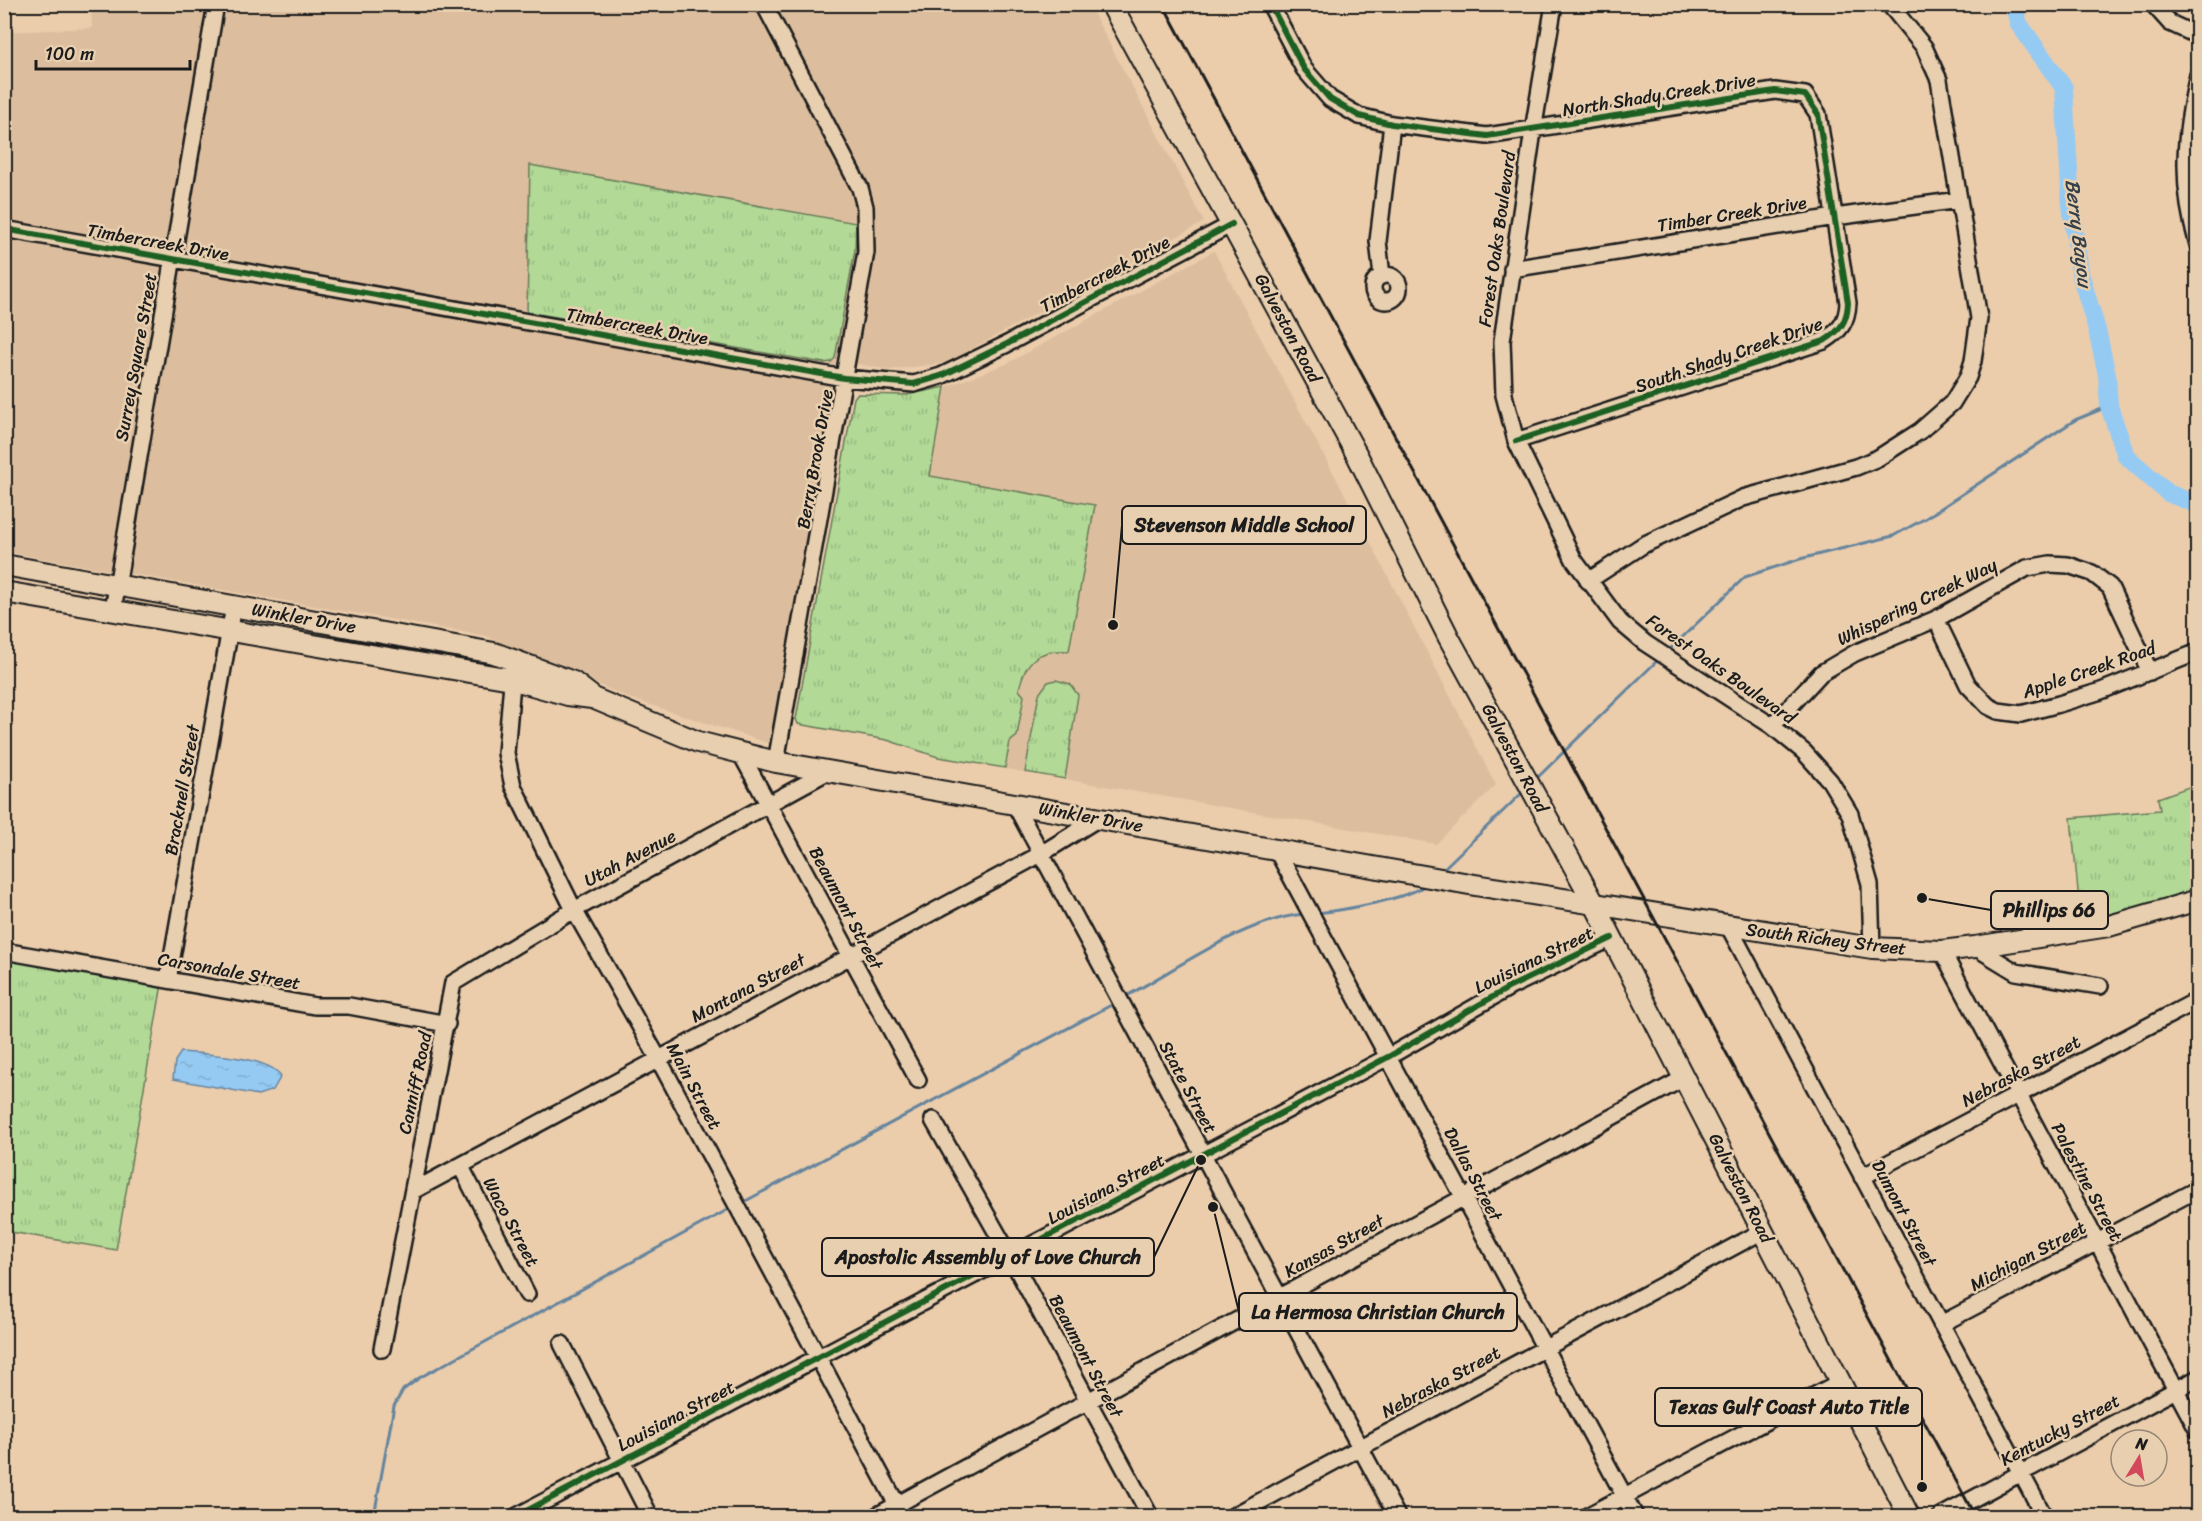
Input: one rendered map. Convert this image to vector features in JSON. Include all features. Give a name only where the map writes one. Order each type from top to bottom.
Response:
[{"type":"main road","name":"Galveston Road","points":[[1111,4],[1357,455],[1444,628],[1595,905],[1909,1516]]},
{"type":"main road","name":"Winkler Drive","points":[[4,565],[469,647],[515,659],[573,682],[595,699]]},
{"type":"main road","name":"Winkler Drive","points":[[4,592],[511,679],[568,695],[595,699],[698,742],[776,762],[1595,905]]},
{"type":"main road","name":"South Richey Street","points":[[1595,905],[1872,948],[1942,951],[2109,926],[2198,900]]},
{"type":"street","name":"Surrey Square Street","points":[[113,610],[216,4]]},
{"type":"street","name":"Berry Brook Drive","points":[[764,4],[860,188],[865,207],[866,252],[776,762]]},
{"type":"street","name":"North Shady Creek Drive","points":[[1270,4],[1304,69],[1330,99],[1359,116],[1392,124],[1487,136],[1533,131],[1775,91],[1804,95],[1818,114],[1835,217]]},
{"type":"street","name":"Forest Oaks Boulevard","points":[[1554,4],[1502,341],[1504,395],[1516,441],[1574,560],[1620,622],[1645,643],[1772,726],[1804,752],[1830,782],[1850,814],[1870,884],[1872,948]]},
{"type":"street","points":[[1588,581],[1643,545],[1743,498],[1856,467],[1878,458],[1943,414],[1968,377],[1975,352],[1979,318],[1939,80],[1924,47],[1889,4]]},
{"type":"street","points":[[2153,4],[2170,23],[2198,36]]},
{"type":"street","points":[[2198,75],[2184,163],[2198,246]]},
{"type":"street","points":[[1382,276],[1377,241],[1392,124]]},
{"type":"street","name":"Timber Creek Drive","points":[[1512,269],[1835,217],[1959,200]]},
{"type":"street","name":"South Shady Creek Drive","points":[[1516,441],[1824,341],[1837,333],[1847,314],[1848,303],[1835,217]]},
{"type":"street","name":"Timbercreek Drive","points":[[4,229],[844,378],[914,384],[941,375],[1007,344],[1232,224]]},
{"type":"street","name":"Whispering Creek Way","points":[[1772,726],[1821,673],[1855,653],[1936,619],[2027,568],[2068,565],[2092,573],[2110,588],[2150,672]]},
{"type":"street","name":"Bracknell Street","points":[[168,980],[234,606]]},
{"type":"street","name":"Apple Creek Road","points":[[1936,619],[1968,685],[1988,706],[1998,711],[2021,714],[2059,704],[2150,672],[2198,652]]},
{"type":"street","name":"Main Street","points":[[515,659],[511,679],[506,753],[513,786],[574,910],[658,1058],[900,1511]]},
{"type":"street","name":"Beaumont Street","points":[[741,754],[918,1080]]},
{"type":"street","name":"Utah Avenue","points":[[453,983],[574,910],[770,806],[827,772]]},
{"type":"street","name":"State Street","points":[[1014,803],[1396,1516]]},
{"type":"street","name":"Montana Street","points":[[413,1191],[1041,854],[1099,818]]},
{"type":"street","name":"Dallas Street","points":[[1276,849],[1635,1516]]},
{"type":"street","name":"Dumont Street","points":[[1729,927],[2044,1516]]},
{"type":"street","name":"Louisiana Street","points":[[517,1516],[1388,1057],[1499,992],[1612,938]]},
{"type":"street","points":[[1975,947],[2016,972],[2100,986]]},
{"type":"street","name":"Carsondale Street","points":[[4,951],[315,1006],[349,1006],[447,1024]]},
{"type":"street","name":"Palestine Street","points":[[1942,951],[2198,1431]]},
{"type":"street","name":"Canniff Road","points":[[382,1349],[447,1024],[453,983]]},
{"type":"street","name":"Nebraska Street","points":[[1862,1177],[2198,1000]]},
{"type":"street","name":"Kansas Street","points":[[876,1516],[900,1511],[1088,1401],[1684,1078]]},
{"type":"street","name":"Beaumont Street","points":[[933,1120],[1010,1256],[1150,1516]]},
{"type":"street","name":"Waco Street","points":[[461,1167],[527,1294]]},
{"type":"street","name":"Michigan Street","points":[[1941,1324],[2198,1189]]},
{"type":"street","name":"Nebraska Street","points":[[1233,1516],[1763,1232]]},
{"type":"street","points":[[562,1344],[620,1462],[650,1516]]},
{"type":"street","name":"Kentucky Street","points":[[1941,1516],[2198,1378]]},
{"type":"street","points":[[1587,1516],[1840,1382]]},
{"type":"shaded area","points":[[91,5],[1089,5],[1204,222],[946,363],[889,370],[836,360],[771,744],[629,698],[486,636],[5,552],[5,32],[92,28]]},
{"type":"shaded area","points":[[1214,251],[1365,532],[1496,785],[1436,844],[938,757],[887,740],[798,724],[796,719],[929,476],[945,387],[1006,364]]},
{"type":"green space","points":[[530,165],[856,223],[855,250],[835,358],[831,362],[824,363],[527,312]]},
{"type":"green space","points":[[945,387],[930,476],[1095,505],[1069,651],[1049,652],[1041,655],[1029,664],[1025,671],[1019,690],[1024,696],[1017,736],[1010,742],[1005,768],[938,757],[887,740],[798,724],[796,719],[854,398],[857,394],[907,395]]},
{"type":"green space","points":[[1056,680],[1070,684],[1078,695],[1065,779],[1025,772],[1039,694],[1048,682]]},
{"type":"green space","points":[[2197,784],[2197,888],[2153,903],[2081,922],[2071,818],[2160,810],[2158,798]]},
{"type":"green space","points":[[4,957],[162,984],[116,1250],[5,1231]]},
{"type":"water","points":[[181,1052],[250,1060],[274,1069],[281,1076],[273,1090],[258,1095],[173,1079],[175,1061]]},
{"type":"waterway","name":"Berry Bayou","points":[[2013,4],[2019,24],[2064,88],[2071,205],[2080,273],[2097,330],[2107,375],[2109,406],[2126,456],[2168,493],[2198,505]]},
{"type":"waterway","points":[[1667,652],[1745,577],[1800,559],[1893,536],[1926,518],[2075,420],[2109,406]]},
{"type":"waterway","points":[[1536,779],[1660,658]]},
{"type":"waterway","points":[[1441,871],[1525,790]]},
{"type":"waterway","points":[[1316,913],[1389,899],[1425,885]]},
{"type":"waterway","points":[[1123,998],[1236,935],[1283,918],[1306,914]]},
{"type":"waterway","points":[[740,1204],[1115,1003]]},
{"type":"waterway","points":[[374,1516],[394,1406],[403,1390],[419,1378],[731,1208]]},
{"type":"railway","points":[[1163,4],[1975,1516]]},
{"type":"cycle path","points":[[1270,4],[1304,69],[1330,99],[1359,116],[1392,124],[1487,136],[1775,91],[1805,95],[1818,114],[1848,303],[1846,316],[1838,330],[1824,341],[1516,441]]},
{"type":"cycle path","points":[[4,229],[844,378],[914,384],[941,376],[1007,344],[1232,224]]},
{"type":"cycle path","points":[[517,1516],[1388,1057],[1510,987],[1612,938]]},
{"type":"place","name":"Stevenson Middle School","points":[[1113,625]]},
{"type":"place","name":"Phillips 66","points":[[1922,898]]},
{"type":"place","name":"Apostolic Assembly of Love Church","points":[[1201,1160]]},
{"type":"place","name":"La Hermosa Christian Church","points":[[1213,1207]]},
{"type":"place","name":"Texas Gulf Coast Auto Title","points":[[1922,1487]]}]
